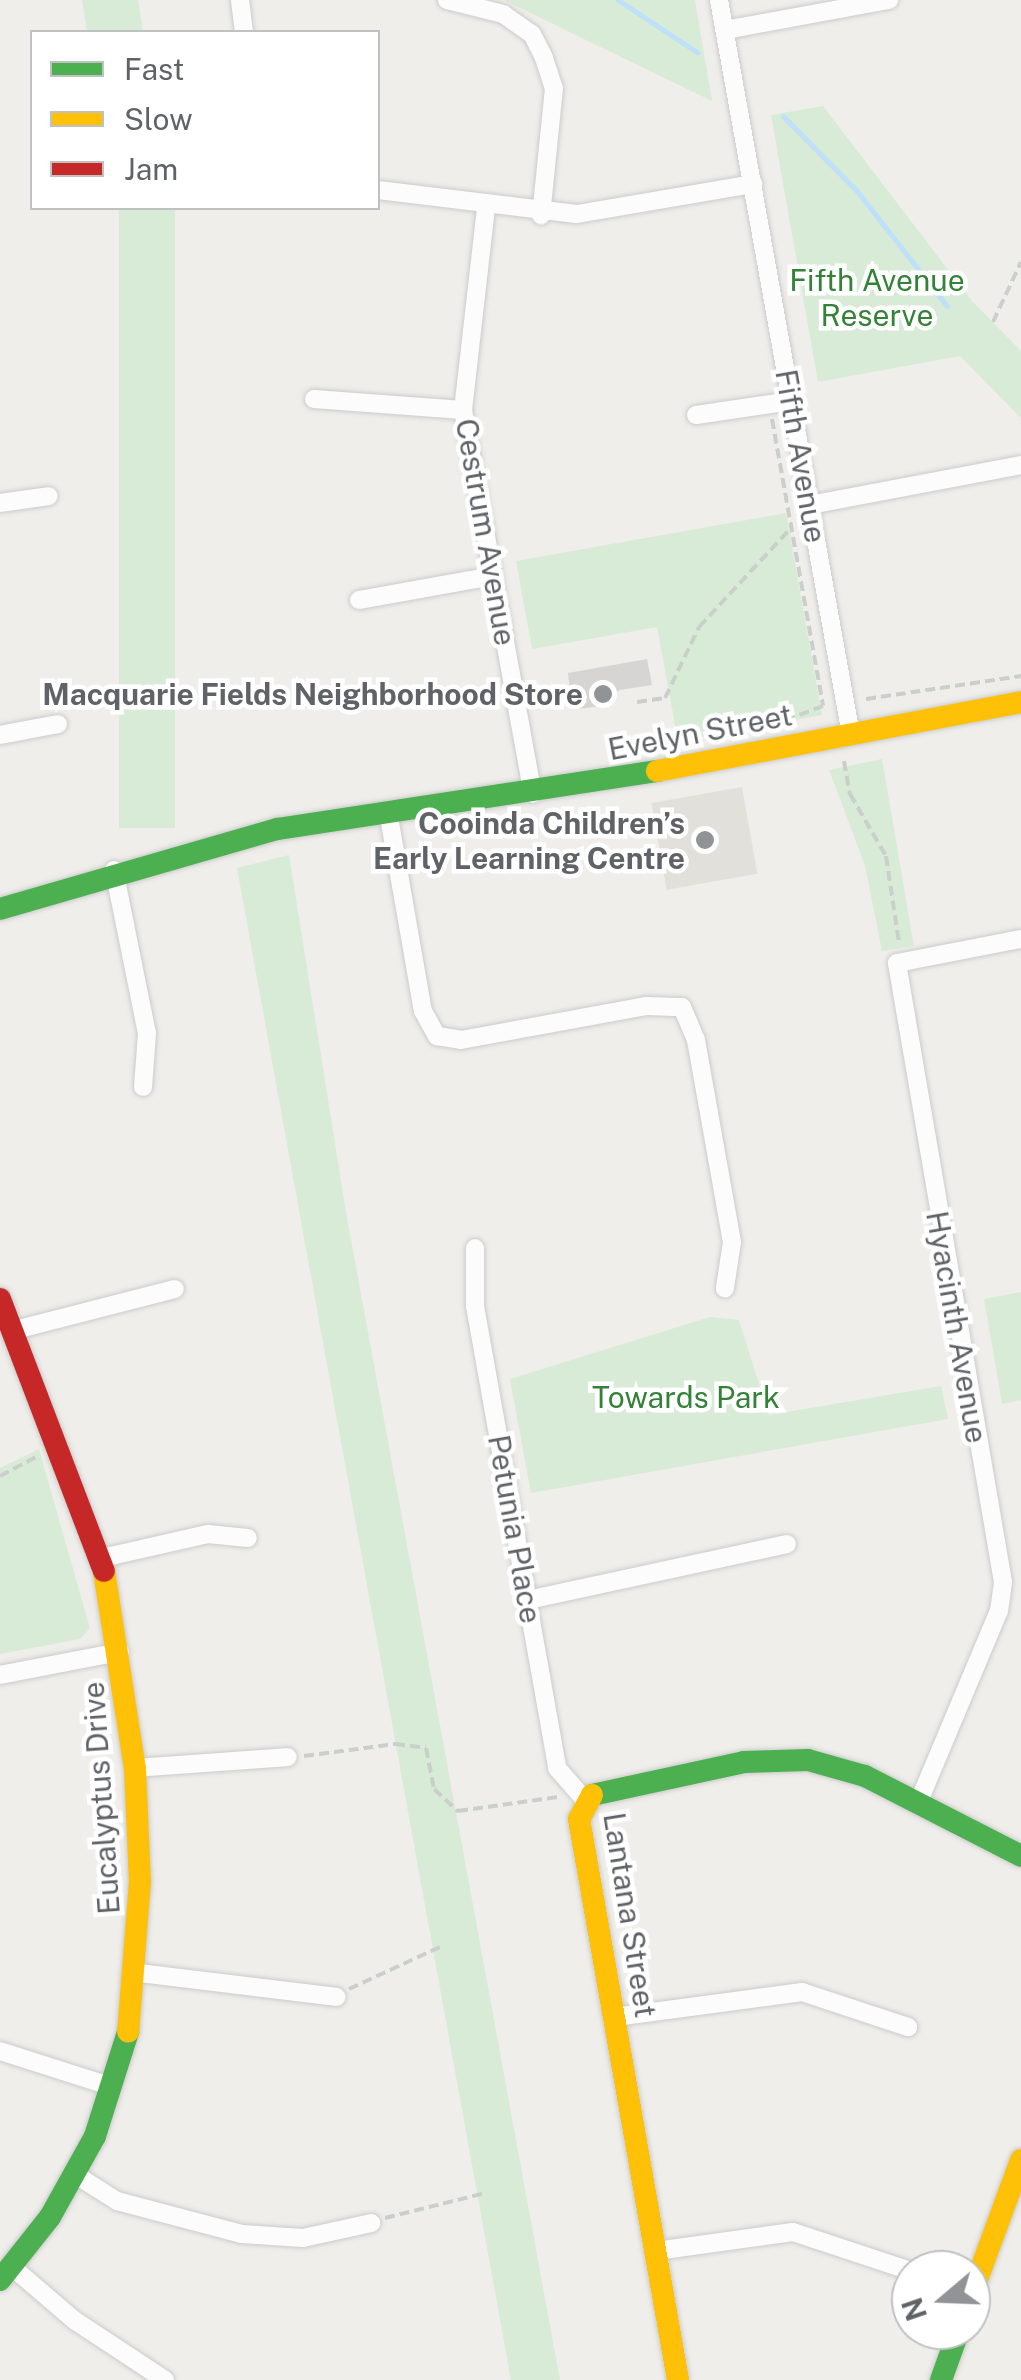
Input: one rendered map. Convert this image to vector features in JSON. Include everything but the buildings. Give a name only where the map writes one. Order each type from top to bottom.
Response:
[{"type":"street","points":[[240,0],[244,30]]},
{"type":"street","points":[[447,0],[504,14],[532,34],[544,58],[554,88],[541,215]]},
{"type":"street","name":"Fifth Avenue","points":[[719,0],[852,734]]},
{"type":"street","points":[[725,30],[889,0]]},
{"type":"street","points":[[380,190],[541,215],[753,184]]},
{"type":"street","name":"Cestrum Avenue","points":[[486,208],[463,410],[534,794]]},
{"type":"street","points":[[314,399],[463,410]]},
{"type":"street","points":[[696,415],[790,401]]},
{"type":"street","points":[[810,505],[1021,465]]},
{"type":"street","points":[[0,502],[48,496]]},
{"type":"street","points":[[360,600],[492,576]]},
{"type":"street","name":"Evelyn Street","points":[[0,909],[115,876],[389,817],[534,794],[1021,702]]},
{"type":"street","points":[[0,735],[58,724]]},
{"type":"street","points":[[389,817],[423,1010],[437,1036],[461,1040],[647,1006],[682,1008],[696,1040],[732,1242],[726,1288]]},
{"type":"street","points":[[115,876],[147,1034],[143,1087]]},
{"type":"street","name":"Evelyn Street","points":[[0,921],[115,876]]},
{"type":"street","points":[[897,963],[1021,939]]},
{"type":"street","name":"Hyacinth Avenue","points":[[897,963],[1003,1582],[999,1611],[919,1802]]},
{"type":"street","name":"Petunia Place","points":[[475,1248],[476,1306],[557,1768],[581,1795]]},
{"type":"street","points":[[14,1330],[175,1289]]},
{"type":"street","name":"Eucalyptus Drive","points":[[0,1299],[102,1558],[120,1652],[135,1768],[139,1972],[110,2086],[76,2175],[6,2273]]},
{"type":"street","points":[[102,1558],[208,1534],[248,1538]]},
{"type":"street","points":[[528,1600],[787,1544]]},
{"type":"street","points":[[0,1675],[120,1652]]},
{"type":"street","points":[[135,1768],[288,1758]]},
{"type":"street","name":"Lantana Street","points":[[678,2380],[579,1819],[581,1795],[606,1787],[778,1758],[837,1765],[919,1802],[1021,1856]]},
{"type":"street","points":[[139,1972],[337,1996]]},
{"type":"street","points":[[615,2017],[802,1992],[908,2027]]},
{"type":"street","points":[[0,2051],[110,2086]]},
{"type":"street","points":[[990,2250],[1015,2194],[1021,2160]]},
{"type":"street","points":[[76,2175],[117,2201],[242,2234],[303,2238],[371,2223]]},
{"type":"street","points":[[656,2251],[793,2232],[891,2264]]},
{"type":"street","points":[[6,2273],[165,2380]]},
{"type":"street","points":[[941,2380],[952,2350]]},
{"type":"path","points":[[992,322],[1021,262]]},
{"type":"path","points":[[770,404],[823,706]]},
{"type":"path","points":[[637,702],[665,698],[698,627],[792,527]]},
{"type":"path","points":[[866,700],[1021,676]]},
{"type":"path","points":[[844,762],[850,794],[886,856],[897,963]]},
{"type":"path","points":[[0,1476],[45,1453]]},
{"type":"path","points":[[288,1758],[394,1744],[426,1748],[434,1790],[458,1811],[581,1795]]},
{"type":"path","points":[[337,1996],[440,1947]]},
{"type":"path","points":[[371,2223],[484,2193]]},
{"type":"shaded area","name":"Cooinda Children’s Early Learning Centre","points":[[742,787],[757,874],[667,890],[651,803]]},
{"type":"green space","points":[[82,0],[138,0],[143,30],[87,30]]},
{"type":"green space","points":[[504,0],[695,0],[712,101],[586,40]]},
{"type":"green space","name":"Fifth Avenue Reserve","points":[[823,106],[972,301],[1021,351],[1021,418],[960,356],[818,382],[771,115]]},
{"type":"green space","points":[[119,210],[175,210],[175,828],[119,828]]},
{"type":"green space","points":[[786,513],[822,715],[678,741],[657,627],[532,649],[516,561]]},
{"type":"green space","points":[[882,759],[914,946],[882,951],[865,866],[829,770]]},
{"type":"green space","points":[[289,855],[346,1212],[560,2380],[511,2380],[237,868]]},
{"type":"green space","points":[[1021,1292],[1021,1400],[1002,1404],[984,1299]]},
{"type":"green space","name":"Towards Park","points":[[710,1317],[739,1320],[769,1415],[941,1386],[948,1419],[531,1493],[510,1379]]},
{"type":"green space","points":[[39,1449],[90,1628],[80,1639],[0,1654],[0,1468]]},
{"type":"waterway","points":[[618,0],[697,52]]},
{"type":"waterway","points":[[783,116],[857,191],[947,306]]},
{"type":"traffic: fast","points":[[0,909],[278,829],[657,771]]},
{"type":"traffic: fast","points":[[592,1795],[744,1762],[808,1760],[865,1776],[1021,1856]]},
{"type":"traffic: fast","points":[[0,2280],[50,2217],[95,2136],[128,2032]]},
{"type":"traffic: fast","points":[[941,2380],[952,2350]]},
{"type":"traffic: slow","points":[[657,771],[1021,702]]},
{"type":"traffic: slow","points":[[104,1571],[135,1768],[140,1881],[128,2032]]},
{"type":"traffic: slow","points":[[592,1795],[579,1819],[678,2380]]},
{"type":"traffic: slow","points":[[988,2250],[1021,2160]]},
{"type":"traffic: jam","points":[[0,1299],[104,1571]]},
{"type":"place","name":"Macquarie Fields Neighborhood Store","points":[[603,694]]},
{"type":"place","name":"Cooinda Children’s Early Learning Centre","points":[[705,840]]}]
